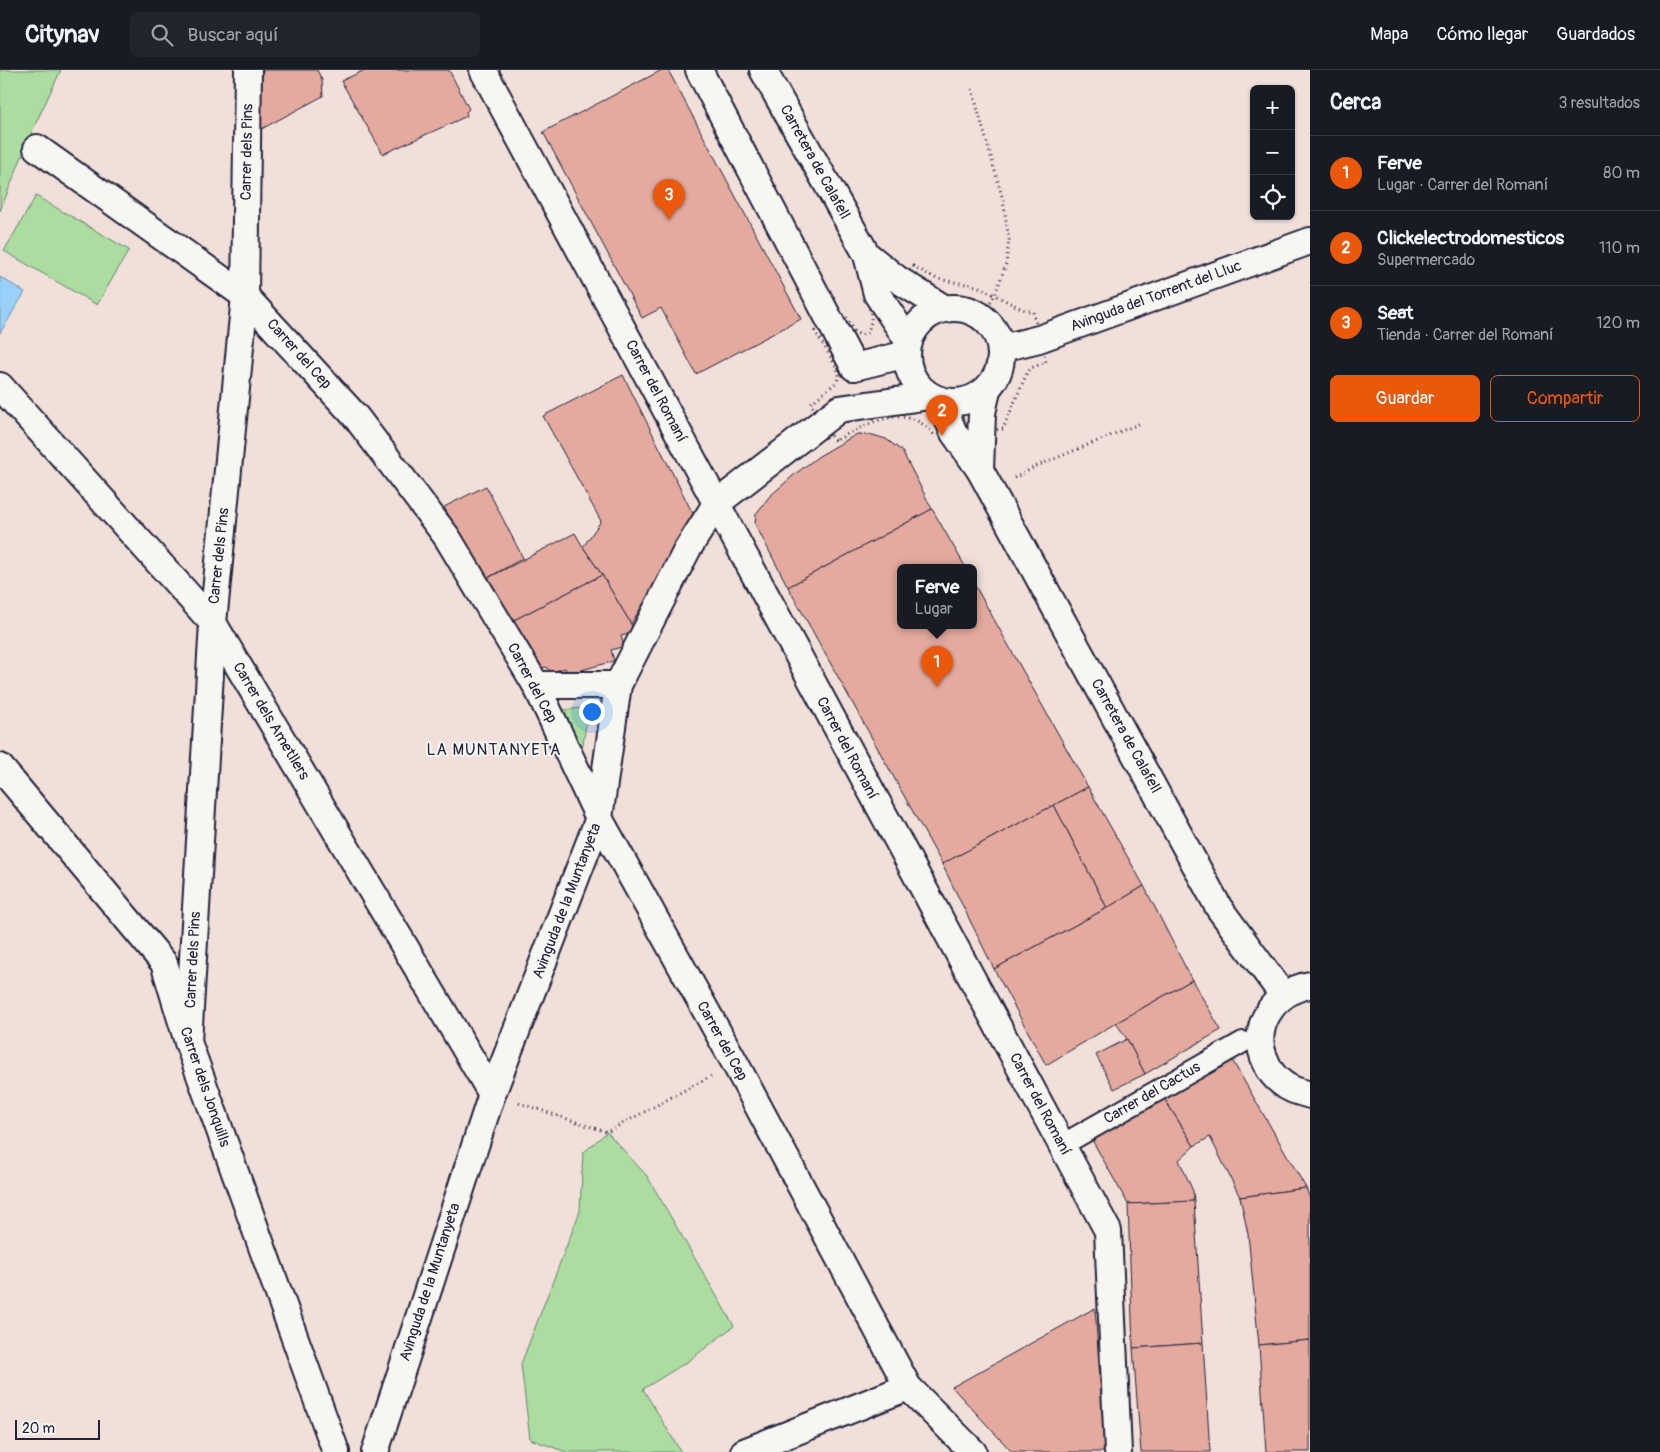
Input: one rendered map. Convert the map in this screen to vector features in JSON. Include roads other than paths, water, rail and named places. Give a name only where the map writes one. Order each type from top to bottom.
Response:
[{"type":"street","name":"Carrer dels Pins","points":[[188,1042],[213,623],[246,296],[248,70]]},
{"type":"street","name":"Carrer del Romaní","points":[[483,70],[1108,1231],[1118,1452]]},
{"type":"street","points":[[700,70],[854,367],[839,409]]},
{"type":"street","name":"Carretera de Calafell","points":[[764,70],[868,255],[877,294],[908,348]]},
{"type":"street","name":"Carrer del Cep","points":[[37,148],[246,296],[356,417],[447,536],[536,685],[599,818],[735,1063],[908,1387],[973,1452]]},
{"type":"street","name":"Avinguda del Torrent del Lluc","points":[[1002,348],[1039,339],[1310,241]]},
{"type":"street","name":"Carretera de Calafell","points":[[868,255],[897,280],[945,309]]},
{"type":"street","points":[[958,308],[970,310],[982,316],[995,330],[1002,348],[1002,363],[996,378],[987,390],[977,397],[965,401],[953,402],[935,398],[922,390],[911,374],[908,348],[913,332],[926,317],[945,309],[958,308]]},
{"type":"street","points":[[854,367],[908,348]]},
{"type":"street","name":"Carrer dels Ametllers","points":[[0,386],[213,623],[492,1094]]},
{"type":"street","points":[[980,470],[982,413],[987,390]]},
{"type":"street","name":"Avinguda de la Muntanyeta","points":[[375,1452],[492,1094],[599,818],[618,685],[654,618],[687,550],[716,504],[839,409],[935,398]]},
{"type":"street","name":"Carretera de Calafell","points":[[935,398],[954,433],[980,470],[1219,908],[1283,995]]},
{"type":"street","points":[[536,685],[618,685]]},
{"type":"street","name":"Carrer dels Jonquills","points":[[0,767],[164,963],[188,1042],[336,1452]]},
{"type":"street","points":[[1310,985],[1298,987],[1283,995],[1271,1007],[1263,1022],[1260,1038],[1262,1055],[1280,1083],[1295,1091],[1310,1095]]},
{"type":"street","name":"Carrer del Cactus","points":[[1062,1145],[1243,1042]]},
{"type":"street","points":[[744,1452],[908,1387]]},
{"type":"water","points":[[0,277],[25,292],[0,333]]},
{"type":"place","name":"Seat","points":[[669,220]]},
{"type":"place","name":"Clickelectrodomesticos","points":[[942,436]]},
{"type":"place","name":"Ferve","points":[[937,687]]},
{"type":"district","name":"LA MUNTANYETA","points":[[494,750]]}]
